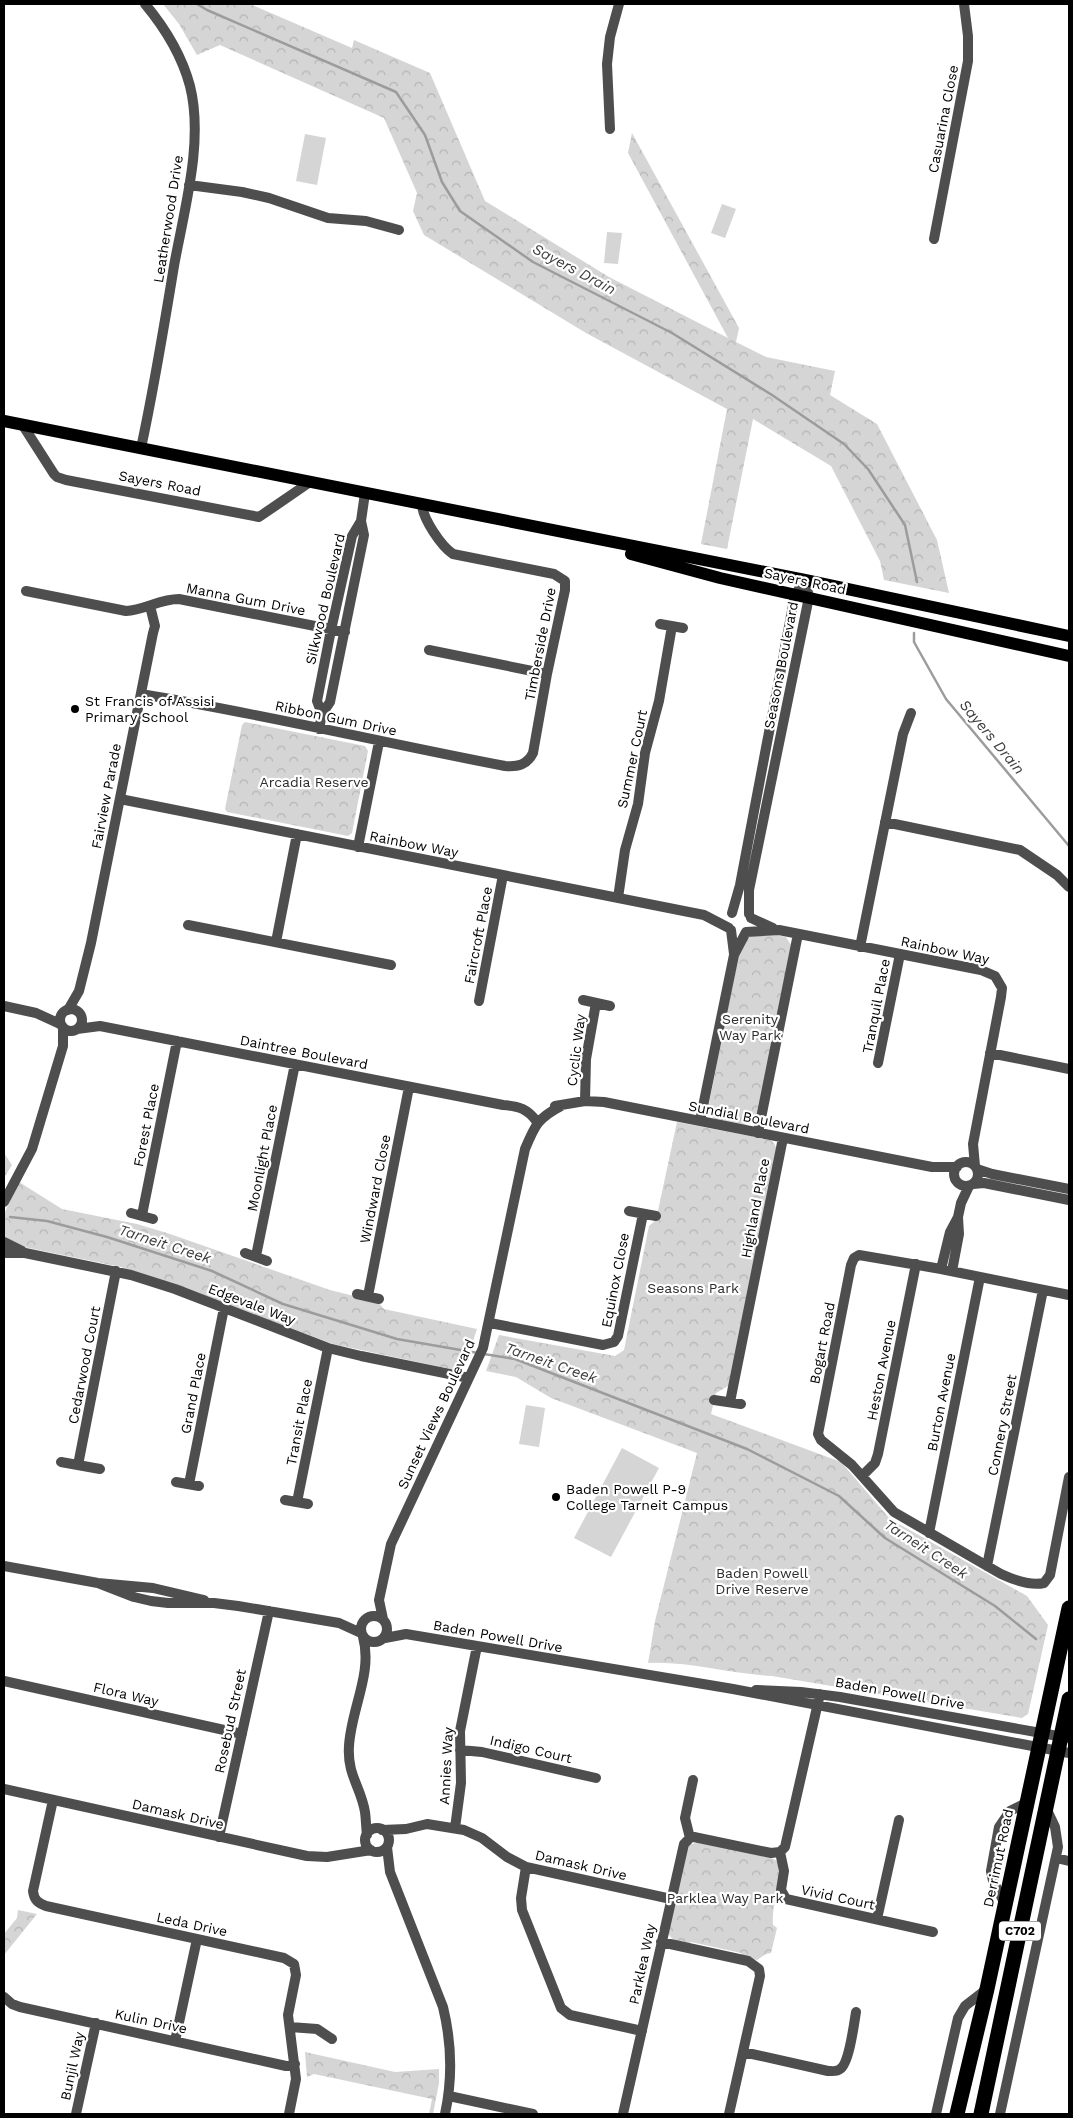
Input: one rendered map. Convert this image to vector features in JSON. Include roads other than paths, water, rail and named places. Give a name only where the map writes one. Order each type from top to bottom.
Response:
[{"type":"highway","name":"Derrimut Road","points":[[957,2114],[987,1989],[1039,1739],[1069,1608]]},
{"type":"highway","name":"C702","points":[[981,2114],[1054,1771],[1064,1744],[1069,1699]]},
{"type":"highway","points":[[1054,1771],[1069,1766]]},
{"type":"main road","name":"Sayers Road","points":[[4,421],[805,580],[1066,636]]},
{"type":"main road","name":"Sayers Road","points":[[537,528],[720,578],[1064,655]]},
{"type":"main road","points":[[1064,655],[1066,636]]},
{"type":"street","name":"Leatherwood Drive","points":[[142,448],[189,186],[196,131],[190,86],[176,50],[158,19],[145,4]]},
{"type":"street","points":[[610,129],[607,64],[610,37],[619,4]]},
{"type":"street","name":"Casuarina Close","points":[[934,239],[968,61],[968,36],[964,4]]},
{"type":"street","points":[[189,186],[242,192],[269,198],[328,218],[366,221],[399,230]]},
{"type":"street","name":"Sayers Road","points":[[22,424],[56,477],[66,480],[259,518],[310,482]]},
{"type":"street","name":"Silkwood Boulevard","points":[[319,729],[322,714],[330,702],[364,534],[361,521],[365,493]]},
{"type":"street","name":"Timberside Drive","points":[[422,505],[423,513],[437,536],[447,550],[453,554],[554,574],[565,581],[565,590],[533,753],[525,763]]},
{"type":"street","name":"Silkwood Boulevard","points":[[322,714],[317,700],[331,630],[352,536],[361,521]]},
{"type":"street","name":"Seasons Boulevard","points":[[732,913],[740,885],[795,595],[805,580]]},
{"type":"street","name":"Seasons Boulevard","points":[[750,916],[749,890],[809,597],[805,580]]},
{"type":"street","name":"Manna Gum Drive","points":[[26,591],[126,610],[150,606],[164,600],[179,599],[344,632]]},
{"type":"street","name":"Fairview Parade","points":[[66,1011],[79,991],[87,963],[155,626],[150,606]]},
{"type":"street","points":[[660,624],[683,628]]},
{"type":"street","name":"Summer Court","points":[[618,898],[626,850],[638,804],[645,753],[659,701],[672,626]]},
{"type":"street","points":[[429,650],[547,674]]},
{"type":"street","name":"Ribbon Gum Drive","points":[[141,694],[198,703],[379,742],[505,766],[516,767],[525,763]]},
{"type":"street","points":[[860,947],[903,734],[911,713]]},
{"type":"street","points":[[358,846],[379,742]]},
{"type":"street","name":"Rainbow Way","points":[[120,799],[704,915],[732,913]]},
{"type":"street","points":[[885,822],[1020,850],[1057,875],[1069,887]]},
{"type":"street","points":[[276,942],[297,834]]},
{"type":"street","name":"Faircroft Place","points":[[479,1001],[503,875]]},
{"type":"street","points":[[700,1121],[734,955],[751,926],[750,916],[742,911],[732,913],[728,919],[734,955]]},
{"type":"street","name":"Rainbow Way","points":[[704,915],[730,929]]},
{"type":"street","name":"Rainbow Way","points":[[750,916],[779,930],[981,970],[995,976],[1000,984],[1002,993],[973,1144],[957,1173]]},
{"type":"street","points":[[188,925],[391,965]]},
{"type":"street","points":[[730,929],[739,934],[746,932]]},
{"type":"street","name":"Rainbow Way","points":[[746,932],[779,930]]},
{"type":"street","points":[[758,1133],[798,934]]},
{"type":"street","name":"Tranquil Place","points":[[878,1063],[900,954]]},
{"type":"street","name":"Fairview Parade","points":[[79,991],[80,1015]]},
{"type":"street","name":"Cyclic Way","points":[[584,1000],[610,1006]]},
{"type":"street","name":"Cyclic Way","points":[[585,1101],[586,1059],[596,1003]]},
{"type":"street","points":[[4,1006],[36,1013],[68,1030],[75,1030]]},
{"type":"street","points":[[4,1202],[32,1150],[63,1046],[81,1023],[80,1015],[74,1010],[36,1013]]},
{"type":"street","points":[[63,1046],[60,1017],[66,1011]]},
{"type":"street","name":"Daintree Boulevard","points":[[80,1015],[100,1026],[519,1107],[533,1119]]},
{"type":"street","name":"Daintree Boulevard","points":[[75,1030],[100,1026]]},
{"type":"street","name":"Forest Place","points":[[142,1215],[176,1040]]},
{"type":"street","points":[[990,1054],[1069,1069]]},
{"type":"street","name":"Moonlight Place","points":[[256,1256],[295,1064]]},
{"type":"street","name":"Windward Close","points":[[379,1299],[362,1295],[409,1087]]},
{"type":"street","name":"Sundial Boulevard","points":[[533,1119],[561,1106],[585,1101],[604,1102],[957,1173]]},
{"type":"street","name":"Sunset Views Boulevard","points":[[384,1621],[379,1600],[388,1554],[395,1535],[483,1348],[490,1323],[525,1149],[533,1119]]},
{"type":"street","name":"Highland Place","points":[[730,1402],[783,1138]]},
{"type":"street","name":"Rainbow Way","points":[[973,1144],[976,1168]]},
{"type":"street","points":[[957,1173],[968,1163],[992,1174],[1069,1189]]},
{"type":"street","points":[[952,1271],[958,1244],[958,1217],[961,1203],[971,1185],[977,1179],[976,1168]]},
{"type":"street","points":[[957,1173],[971,1185],[984,1183],[1069,1200]]},
{"type":"street","points":[[957,1173],[961,1203]]},
{"type":"street","points":[[629,1211],[656,1216]]},
{"type":"street","points":[[131,1213],[153,1219]]},
{"type":"street","name":"Equinox Close","points":[[490,1323],[599,1345],[609,1345],[614,1342],[618,1336],[642,1214]]},
{"type":"street","points":[[941,1269],[950,1232],[958,1217]]},
{"type":"street","name":"Edgevale Way","points":[[4,1242],[26,1253]]},
{"type":"street","points":[[947,1242],[958,1244]]},
{"type":"street","name":"Edgevale Way","points":[[4,1253],[26,1253],[116,1271],[163,1285],[328,1348],[469,1378]]},
{"type":"street","points":[[245,1253],[267,1261]]},
{"type":"street","name":"Bogart Road","points":[[862,1476],[822,1440],[818,1434],[854,1258],[862,1254],[916,1264]]},
{"type":"street","points":[[916,1264],[1069,1295]]},
{"type":"street","name":"Heston Avenue","points":[[862,1476],[875,1463],[878,1454],[916,1264]]},
{"type":"street","name":"Cedarwood Court","points":[[78,1465],[116,1271]]},
{"type":"street","name":"Burton Avenue","points":[[929,1533],[980,1277]]},
{"type":"street","name":"Connery Street","points":[[987,1566],[1043,1290]]},
{"type":"street","name":"Grand Place","points":[[188,1484],[224,1308]]},
{"type":"street","name":"Transit Place","points":[[285,1500],[303,1503],[328,1348]]},
{"type":"street","points":[[714,1400],[741,1404]]},
{"type":"street","points":[[61,1462],[100,1469]]},
{"type":"street","points":[[862,1476],[894,1512],[987,1566],[1013,1579],[1038,1584],[1044,1583],[1051,1571],[1069,1477]]},
{"type":"street","points":[[176,1482],[199,1486]]},
{"type":"street","points":[[4,1566],[98,1583],[154,1588],[214,1603],[339,1623],[362,1635],[369,1642],[380,1640]]},
{"type":"street","points":[[98,1583],[151,1601],[185,1604],[214,1603]]},
{"type":"street","points":[[151,1601],[154,1588]]},
{"type":"street","name":"Sunset Views Boulevard","points":[[366,1618],[379,1600]]},
{"type":"street","name":"Rosebud Street","points":[[219,1837],[268,1611]]},
{"type":"street","points":[[339,1623],[379,1616],[388,1629],[367,1660],[350,1736],[349,1753],[353,1777],[365,1811],[366,1843],[390,1872]]},
{"type":"street","points":[[366,1618],[362,1635],[367,1660]]},
{"type":"street","name":"Baden Powell Drive","points":[[384,1621],[406,1634],[733,1689],[818,1706],[1039,1739]]},
{"type":"street","name":"Baden Powell Drive","points":[[380,1640],[406,1634]]},
{"type":"street","name":"Annies Way","points":[[455,1828],[461,1783],[461,1722],[477,1646]]},
{"type":"street","name":"Flora Way","points":[[4,1681],[242,1734]]},
{"type":"street","name":"Baden Powell Drive","points":[[733,1689],[786,1690],[820,1694],[1064,1744]]},
{"type":"street","points":[[693,1780],[685,1818],[690,1838],[703,1838],[771,1853],[780,1852],[788,1841],[820,1694]]},
{"type":"street","name":"Indigo Court","points":[[460,1750],[482,1752],[596,1778]]},
{"type":"street","name":"Damask Drive","points":[[4,1789],[314,1857],[372,1851]]},
{"type":"street","name":"Leda Drive","points":[[53,1800],[34,1886],[36,1900],[46,1906],[284,1958],[291,1962],[296,1970],[288,2010],[295,2064],[295,2087],[289,2114]]},
{"type":"street","points":[[1005,1904],[993,1881],[991,1870],[999,1827],[1010,1811],[1026,1803]]},
{"type":"street","points":[[1000,2114],[1056,1858],[1058,1836],[1046,1808]]},
{"type":"street","points":[[365,1811],[387,1834],[390,1872],[443,2007],[450,2048],[449,2096],[445,2114]]},
{"type":"street","points":[[877,1920],[899,1820]]},
{"type":"street","name":"Damask Drive","points":[[381,1829],[406,1829],[427,1824],[455,1828],[482,1838],[512,1860],[526,1867],[671,1899]]},
{"type":"street","points":[[366,1836],[372,1830],[381,1829]]},
{"type":"street","name":"Damask Drive","points":[[387,1845],[406,1829]]},
{"type":"street","name":"Damask Drive","points":[[346,1853],[366,1836]]},
{"type":"street","name":"Parklea Way","points":[[623,2114],[684,1844],[690,1838]]},
{"type":"street","points":[[372,1851],[381,1851],[387,1845]]},
{"type":"street","name":"Vivid Court","points":[[780,1852],[784,1871],[781,1890],[786,1899],[933,1932]]},
{"type":"street","points":[[1056,1858],[1069,1860]]},
{"type":"street","points":[[526,1867],[521,1898],[522,1910],[561,2008],[570,2015],[642,2031]]},
{"type":"street","points":[[175,2041],[197,1939]]},
{"type":"street","points":[[661,1942],[748,1961],[757,1966],[760,1976],[729,2114]]},
{"type":"street","points":[[936,2114],[958,2018],[965,2006],[987,1989]]},
{"type":"street","name":"Kulin Drive","points":[[5,2000],[20,2007],[286,2066],[295,2064]]},
{"type":"street","points":[[743,2052],[828,2071],[837,2071],[842,2068],[846,2061],[856,2012]]},
{"type":"street","name":"Bunjil Way","points":[[76,2114],[96,2023]]},
{"type":"street","points":[[290,2027],[317,2029],[332,2039]]},
{"type":"street","points":[[449,2096],[533,2114]]},
{"type":"waterway","name":"Sayers Drain","points":[[197,4],[396,92],[425,135],[442,182],[460,211],[533,262],[672,333],[772,395],[844,444],[868,469],[905,525],[917,582]]},
{"type":"waterway","name":"Sayers Drain","points":[[914,633],[914,642],[946,699],[1069,846]]},
{"type":"waterway","name":"Tarneit Creek","points":[[10,1217],[47,1221],[107,1237],[212,1271],[283,1304],[397,1339],[478,1353]]},
{"type":"waterway","name":"Tarneit Creek","points":[[484,1354],[515,1359],[747,1449],[839,1496],[885,1538],[995,1606],[1036,1639]]},
{"type":"place","name":"St Francis of Assisi Primary School","points":[[75,709]]},
{"type":"place","name":"Baden Powell P-9 College Tarneit Campus","points":[[556,1497]]},
{"type":"park label","name":"Arcadia Reserve","points":[[314,782]]},
{"type":"park label","name":"Serenity Way Park","points":[[750,1028]]},
{"type":"park label","name":"Seasons Park","points":[[693,1288]]},
{"type":"park label","name":"Baden Powell Drive Reserve","points":[[762,1582]]},
{"type":"park label","name":"Parklea Way Park","points":[[725,1898]]}]
